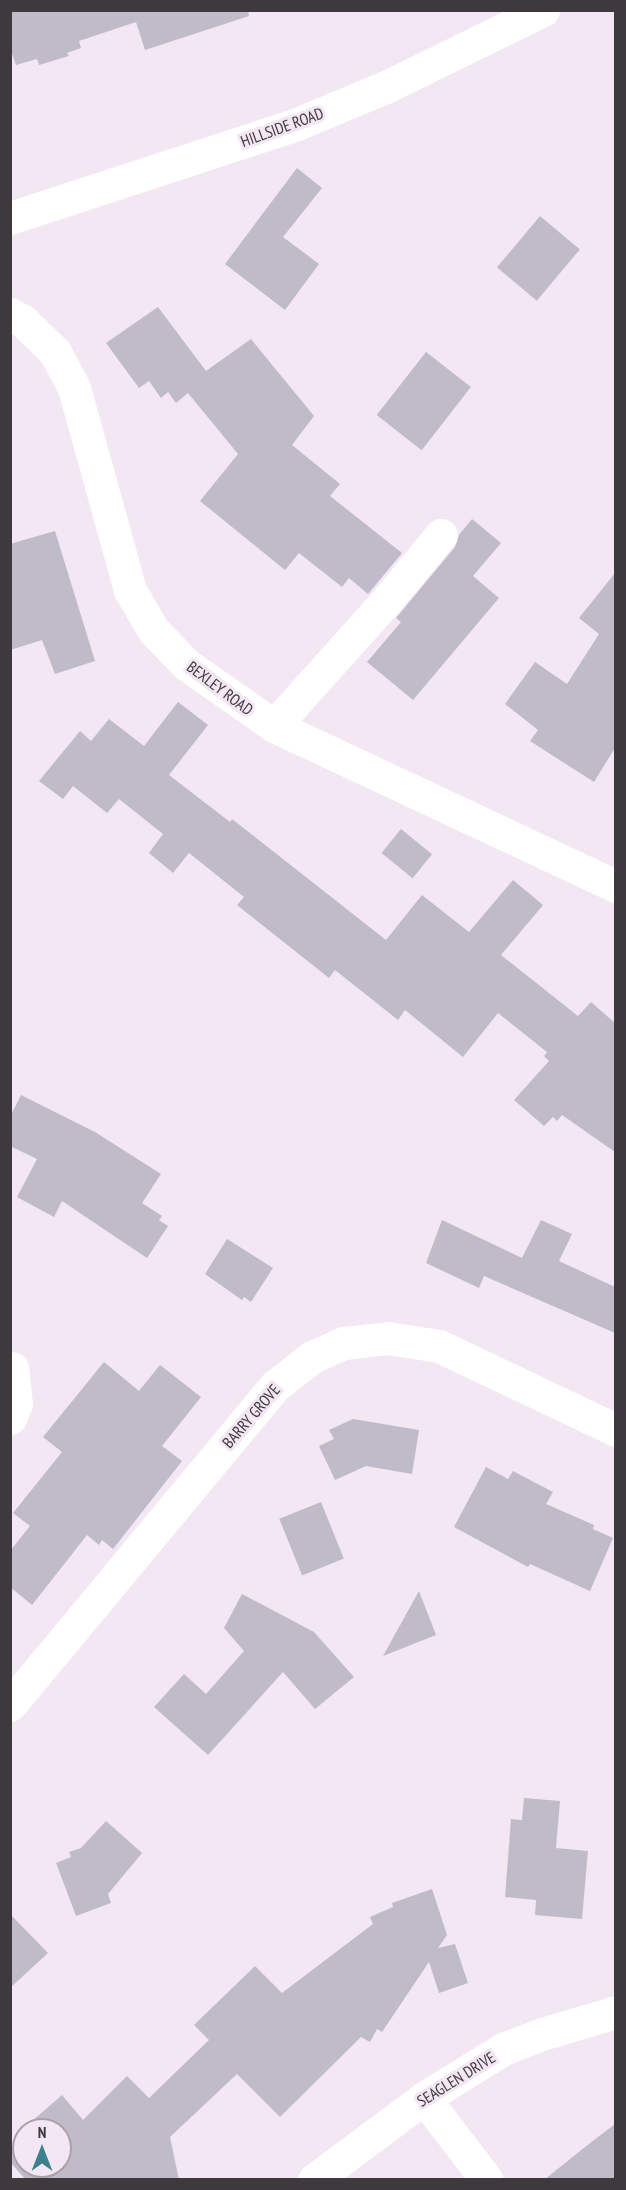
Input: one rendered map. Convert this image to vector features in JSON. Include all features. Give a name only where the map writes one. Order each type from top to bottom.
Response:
[{"type":"street","name":"HILLSIDE ROAD","points":[[10,218],[297,124],[386,87],[543,10]]},
{"type":"street","name":"BEXLEY ROAD","points":[[10,314],[23,321],[55,352],[74,388],[130,590],[153,630],[188,665],[274,726],[615,886]]},
{"type":"street","points":[[274,726],[388,599],[441,535]]},
{"type":"street","name":"BARRY GROVE","points":[[10,1705],[275,1386],[312,1357],[344,1343],[388,1338],[439,1346],[615,1430]]},
{"type":"street","points":[[10,1418],[16,1404],[12,1368]]},
{"type":"street","name":"SEAGLEN DRIVE","points":[[314,2180],[424,2098],[503,2049],[542,2034],[615,2012]]},
{"type":"street","points":[[424,2098],[487,2180]]},
{"type":"building","points":[[10,10],[248,10],[249,16],[145,50],[136,22],[79,41],[81,48],[67,53],[69,56],[39,65],[37,59],[16,65],[10,48]]},
{"type":"building","points":[[297,168],[322,188],[283,237],[319,264],[285,310],[225,264]]},
{"type":"building","points":[[540,216],[580,249],[537,301],[497,267]]},
{"type":"building","points":[[158,307],[206,371],[251,339],[314,416],[292,445],[340,484],[330,496],[402,553],[368,594],[349,578],[342,587],[299,553],[285,570],[200,501],[238,454],[188,393],[176,403],[168,392],[161,398],[149,381],[139,388],[106,343]]},
{"type":"building","points":[[426,352],[471,387],[422,450],[377,415]]},
{"type":"building","points":[[472,519],[501,543],[473,576],[499,598],[413,700],[367,662],[401,622],[396,618],[455,547],[459,535]]},
{"type":"building","points":[[55,531],[95,661],[55,674],[42,640],[10,650],[10,544]]},
{"type":"building","points":[[615,573],[615,748],[594,782],[530,741],[538,730],[505,704],[535,662],[567,684],[599,634],[579,618]]},
{"type":"building","points":[[178,702],[208,725],[169,775],[230,822],[232,819],[386,940],[422,895],[469,932],[513,880],[543,905],[501,955],[578,1016],[591,1002],[615,1023],[615,1152],[562,1115],[557,1121],[553,1117],[544,1126],[514,1100],[549,1061],[544,1056],[547,1052],[498,1013],[463,1057],[405,1010],[398,1020],[335,970],[329,978],[237,905],[244,897],[189,853],[173,873],[149,853],[163,834],[119,799],[107,813],[73,786],[63,799],[39,781],[80,731],[91,741],[109,719],[144,746]]},
{"type":"building","points":[[401,829],[432,854],[413,878],[381,853]]},
{"type":"building","points":[[21,1095],[95,1132],[161,1174],[142,1203],[162,1216],[159,1220],[168,1226],[147,1258],[62,1201],[54,1217],[17,1197],[37,1159],[10,1146],[10,1117]]},
{"type":"building","points":[[442,1220],[522,1258],[541,1220],[572,1234],[559,1261],[615,1287],[615,1333],[484,1276],[479,1288],[426,1263]]},
{"type":"building","points":[[227,1239],[273,1268],[251,1302],[244,1297],[242,1300],[205,1274]]},
{"type":"building","points":[[104,1362],[139,1391],[160,1365],[201,1397],[162,1446],[182,1461],[113,1549],[102,1540],[99,1545],[87,1535],[32,1605],[10,1587],[10,1551],[30,1526],[13,1513],[62,1452],[43,1437]]},
{"type":"building","points":[[353,1419],[419,1430],[412,1474],[366,1466],[335,1480],[319,1446],[334,1439],[329,1430]]},
{"type":"building","points":[[486,1467],[508,1479],[513,1471],[553,1492],[546,1504],[594,1525],[593,1529],[613,1538],[590,1591],[530,1564],[528,1567],[454,1527]]},
{"type":"building","points":[[321,1502],[344,1559],[302,1575],[279,1519]]},
{"type":"building","points":[[419,1591],[436,1635],[383,1656]]},
{"type":"building","points":[[242,1594],[314,1632],[354,1677],[315,1709],[283,1672],[208,1755],[154,1707],[184,1674],[206,1694],[244,1651],[224,1628]]},
{"type":"building","points":[[524,1798],[560,1801],[556,1848],[588,1851],[582,1919],[535,1915],[536,1900],[505,1897],[511,1819],[522,1820]]},
{"type":"building","points":[[106,1821],[142,1853],[108,1894],[111,1903],[76,1916],[56,1863],[71,1857],[69,1852],[81,1848]]},
{"type":"building","points":[[432,1889],[447,1935],[438,1948],[455,1944],[468,1983],[439,1993],[429,1962],[382,2032],[377,2029],[370,2042],[361,2037],[280,2117],[237,2074],[170,2137],[179,2180],[26,2180],[24,2178],[72,2178],[72,2118],[36,2118],[62,2095],[83,2120],[127,2076],[149,2098],[209,2040],[194,2025],[255,1966],[282,1993],[373,1924],[370,1917],[393,1907],[392,1903]]},
{"type":"building","points":[[10,1914],[48,1953],[10,1988]]},
{"type":"building","points":[[615,2124],[615,2180],[544,2180],[585,2147]]}]
